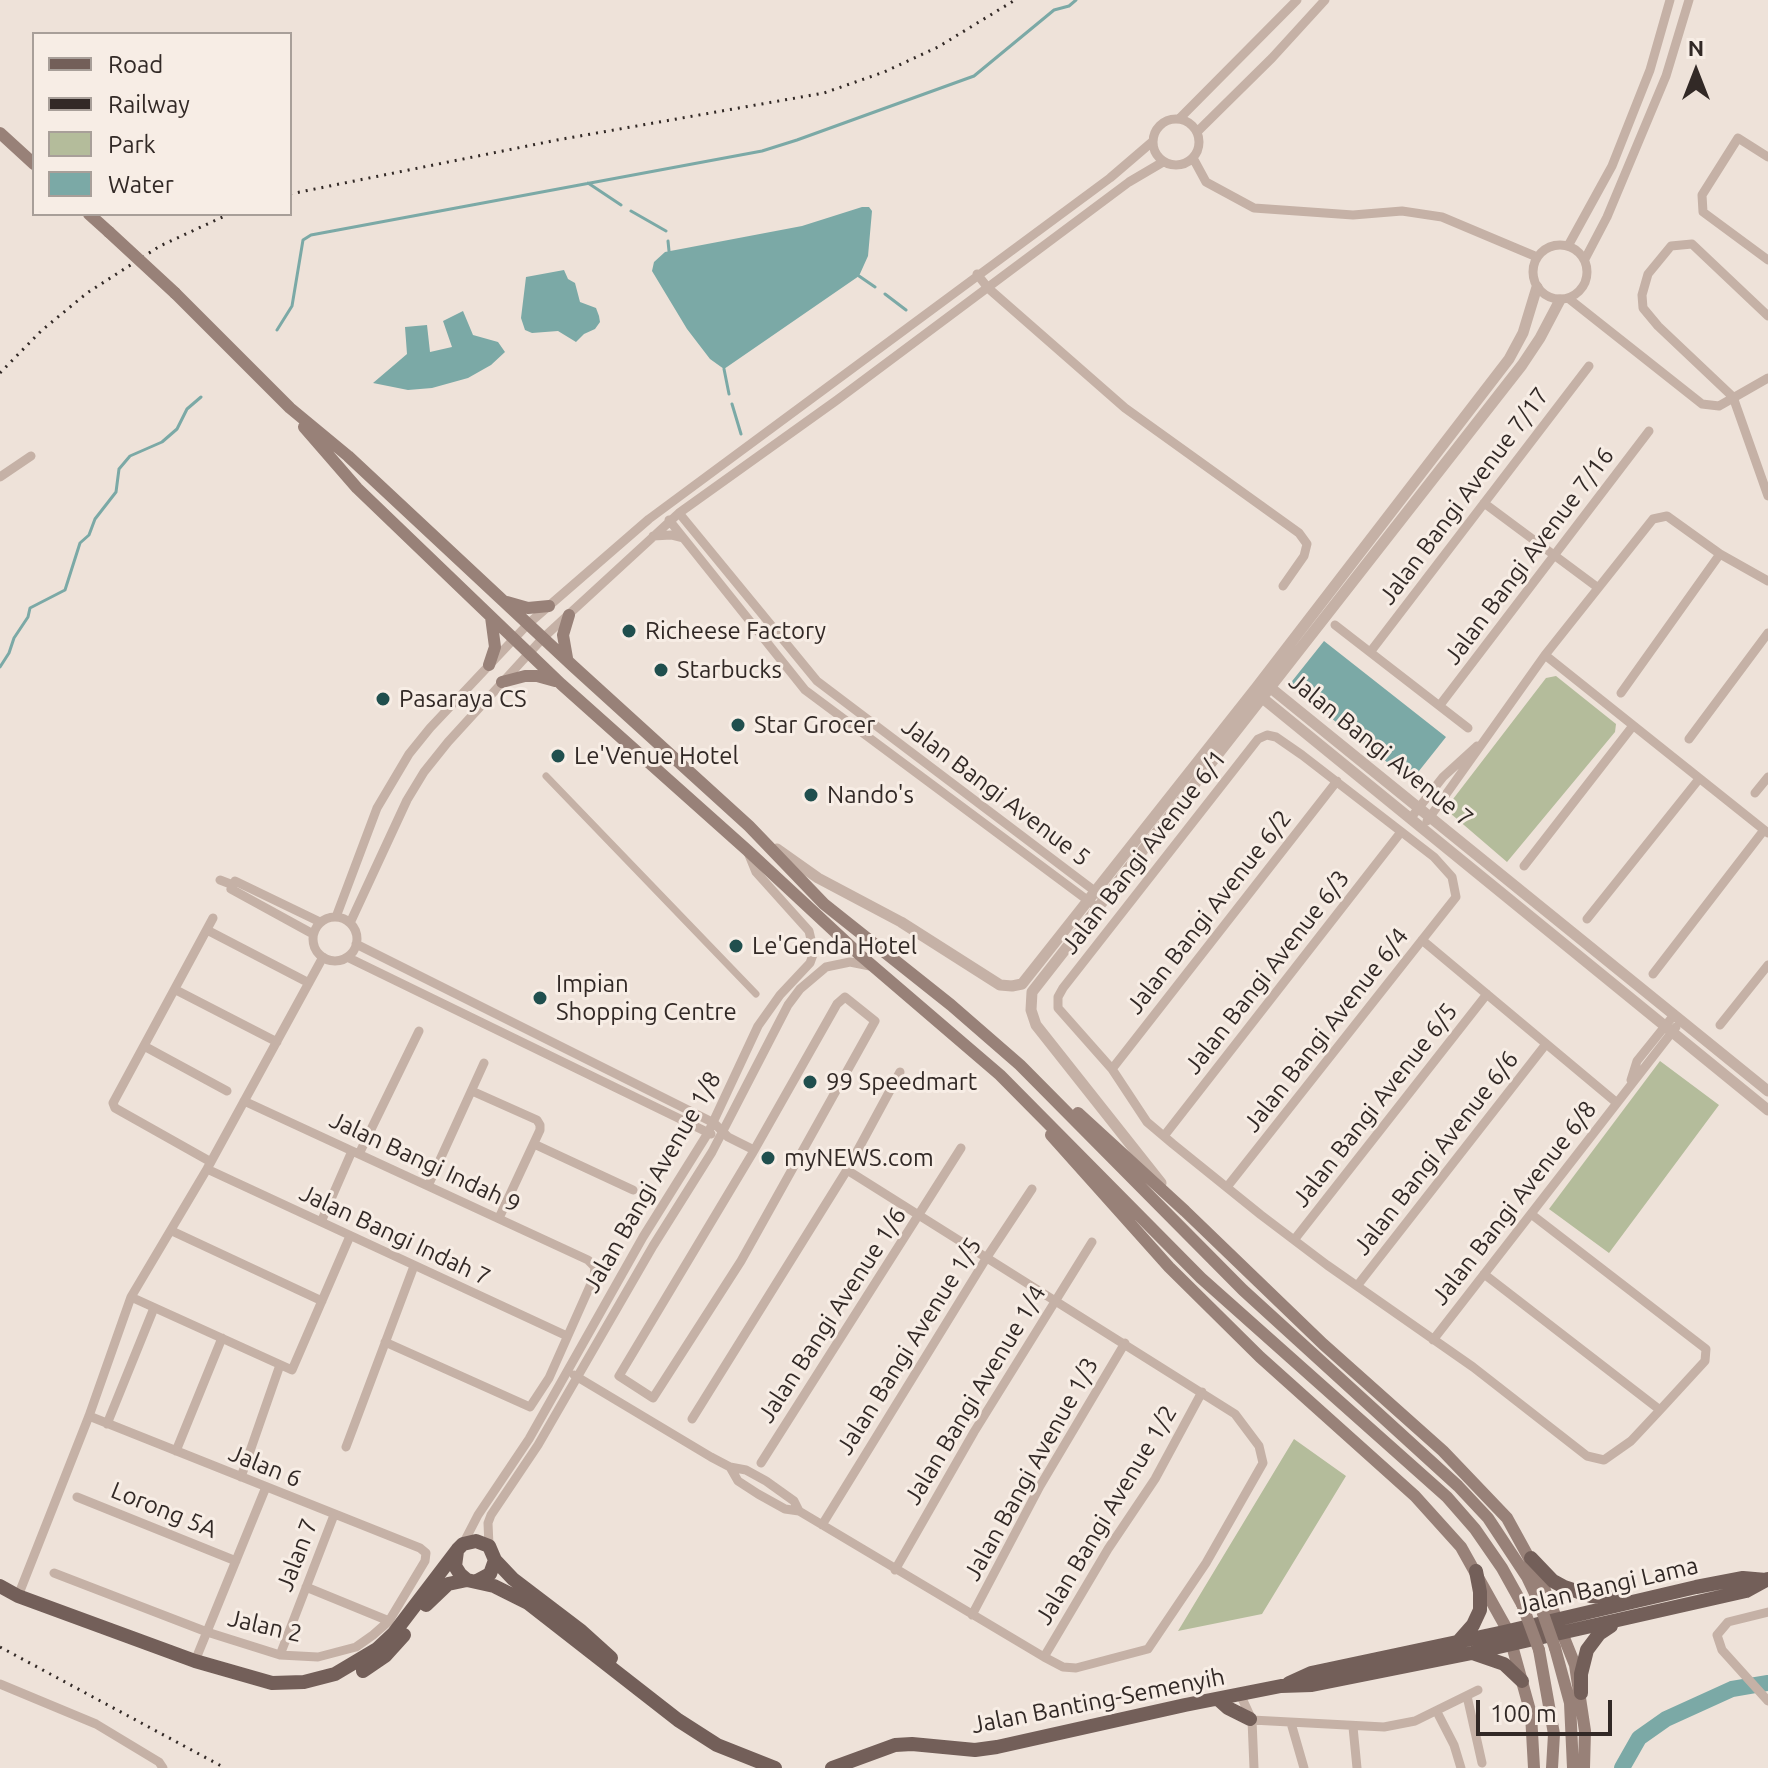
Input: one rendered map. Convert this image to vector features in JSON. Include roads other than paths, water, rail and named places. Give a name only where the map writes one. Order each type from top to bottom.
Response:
[{"type":"main road","points":[[0,133],[32,162]]},
{"type":"main road","points":[[91,216],[175,293],[290,408],[357,488],[561,684],[879,972],[1000,1075],[1201,1278],[1447,1497],[1475,1529],[1522,1604],[1539,1650],[1554,1734],[1552,1768]]},
{"type":"main road","points":[[290,408],[348,456],[749,826],[824,904],[951,1005],[1114,1145],[1323,1344],[1443,1451],[1507,1518],[1531,1558],[1561,1627],[1581,1693]]},
{"type":"main road","points":[[500,599],[518,606],[549,606]]},
{"type":"main road","points":[[569,615],[563,646],[573,666]]},
{"type":"main road","points":[[489,665],[495,647],[491,617]]},
{"type":"main road","points":[[502,682],[537,676],[561,684]]},
{"type":"main road","points":[[1020,1065],[1243,1290],[1458,1486],[1496,1530],[1527,1577],[1539,1602],[1579,1734],[1584,1768]]},
{"type":"main road","points":[[1000,1075],[1169,1267],[1260,1357],[1427,1508],[1461,1547],[1510,1638],[1534,1738],[1534,1768]]},
{"type":"main road","points":[[0,1586],[18,1596],[229,1672],[272,1683],[304,1682],[335,1674],[357,1663],[394,1633],[461,1546],[476,1541],[489,1546],[495,1560],[513,1579],[580,1630],[638,1682],[641,1690]]},
{"type":"main road","points":[[461,1546],[455,1566],[472,1580],[528,1603],[678,1720],[717,1745],[775,1768]]},
{"type":"main road","points":[[1531,1558],[1553,1581],[1578,1592],[1610,1598],[1657,1595]]},
{"type":"main road","points":[[229,1672],[265,1688],[297,1690],[333,1684],[363,1671],[385,1656],[440,1590],[448,1584],[490,1574],[495,1560]]},
{"type":"main road","points":[[1458,1642],[1473,1625],[1480,1610],[1476,1571]]},
{"type":"main road","name":"Jalan Bangi Lama","points":[[1561,1627],[1657,1595],[1734,1580],[1767,1579]]},
{"type":"main road","name":"Jalan Bangi Lama","points":[[1638,1615],[1746,1591],[1767,1579]]},
{"type":"main road","points":[[1573,1768],[1579,1734],[1583,1662],[1592,1641],[1607,1629],[1638,1615]]},
{"type":"main road","name":"Jalan Banting-Semenyih","points":[[832,1768],[895,1745],[986,1749],[1281,1686],[1312,1685],[1472,1653],[1510,1638],[1638,1615]]},
{"type":"main road","name":"Jalan Bangi Lama","points":[[1458,1642],[1510,1638]]},
{"type":"main road","name":"Jalan Banting-Semenyih","points":[[1281,1686],[1311,1673],[1458,1642]]},
{"type":"main road","points":[[1472,1653],[1504,1664],[1522,1681]]},
{"type":"main road","points":[[1247,1693],[1253,1720]]},
{"type":"main road","points":[[1218,1699],[1237,1714],[1253,1720]]},
{"type":"street","points":[[336,917],[368,829],[393,780],[430,728],[528,624],[649,519],[1110,178],[1152,142],[1160,124],[1179,119],[1297,0]]},
{"type":"street","points":[[1197,132],[1325,0]]},
{"type":"street","points":[[1568,246],[1612,166],[1650,70],[1670,0]]},
{"type":"street","points":[[1585,259],[1607,217],[1666,76],[1689,0]]},
{"type":"street","points":[[1152,142],[1157,157],[1163,162],[1175,166],[1193,158],[1199,145],[1197,132],[1190,123],[1179,119]]},
{"type":"street","points":[[1768,157],[1738,138],[1702,195],[1703,212],[1768,260]]},
{"type":"street","points":[[1193,158],[1206,182],[1254,208],[1353,215],[1402,211],[1442,217],[1537,257]]},
{"type":"street","points":[[649,519],[672,515],[694,503],[1129,182],[1163,162]]},
{"type":"street","points":[[1768,316],[1692,244],[1671,246],[1648,274],[1642,295],[1643,308],[1733,397],[1768,496]]},
{"type":"street","points":[[749,826],[808,872],[901,922],[1000,985],[1022,984],[1097,900],[1272,689],[1522,365],[1564,299],[1584,287],[1588,268],[1578,251],[1568,246],[1554,245],[1537,257],[1532,272],[1537,287],[1547,296],[1564,299],[1702,404],[1719,406],[1768,378]]},
{"type":"street","points":[[977,274],[988,288],[1125,408],[1299,533],[1307,544],[1304,556],[1283,586]]},
{"type":"street","points":[[1185,1211],[1042,1033],[1032,1017],[1030,1003],[1037,984],[1256,688],[1509,359],[1523,333],[1537,287]]},
{"type":"street","name":"Jalan Bangi Avenue 7/17","points":[[1371,651],[1589,366]]},
{"type":"street","name":"Jalan Bangi Avenue 7/16","points":[[1440,705],[1649,431]]},
{"type":"street","points":[[755,439],[764,452]]},
{"type":"street","points":[[0,477],[31,456]]},
{"type":"street","points":[[350,923],[407,800],[424,772],[529,652],[653,536],[672,515],[685,492]]},
{"type":"street","points":[[690,526],[694,503]]},
{"type":"street","points":[[1484,503],[1597,587]]},
{"type":"street","name":"Jalan Bangi Avenue 5","points":[[672,515],[690,526],[817,681],[1097,900]]},
{"type":"street","name":"Jalan Bangi Avenue 5","points":[[672,515],[683,538],[805,690],[1097,900]]},
{"type":"street","points":[[1421,828],[1472,761],[1480,744],[1545,655],[1653,519],[1667,516],[1720,554],[1768,581]]},
{"type":"street","points":[[653,536],[683,538]]},
{"type":"street","points":[[1621,693],[1720,554]]},
{"type":"street","points":[[1335,625],[1468,728]]},
{"type":"street","points":[[1689,739],[1768,633]]},
{"type":"street","points":[[1545,655],[1766,832],[1653,974]]},
{"type":"street","name":"Jalan Bangi Avenue 7","points":[[1256,688],[1272,689],[1768,1092]]},
{"type":"street","name":"Jalan Bangi Avenue 7","points":[[1256,688],[1263,700],[1764,1106]]},
{"type":"street","points":[[1524,866],[1632,727]]},
{"type":"street","name":"Jalan Bangi Avenue 6/1","points":[[1112,1069],[1058,1008],[1058,997],[1063,988],[1258,739],[1267,735],[1276,737],[1337,781]]},
{"type":"street","points":[[1410,819],[1443,777],[1480,744]]},
{"type":"street","points":[[546,776],[756,994]]},
{"type":"street","points":[[1755,793],[1768,777]]},
{"type":"street","points":[[1587,919],[1699,779]]},
{"type":"street","points":[[1337,781],[1401,832]]},
{"type":"street","name":"Jalan Bangi Avenue 6/2","points":[[1112,1069],[1337,781]]},
{"type":"street","name":"Jalan Bangi Avenue 6/4","points":[[1227,1187],[1456,897],[1448,871],[1401,832]]},
{"type":"street","name":"Jalan Bangi Avenue 6/3","points":[[1164,1136],[1401,832]]},
{"type":"street","name":"Jalan Bangi Avenue 1/8","points":[[489,1546],[488,1523],[491,1515],[538,1445],[643,1237],[714,1123],[757,1027],[780,995],[810,963],[814,952],[809,931],[756,872],[747,850]]},
{"type":"street","points":[[220,880],[233,885]]},
{"type":"street","points":[[313,934],[231,889],[235,881],[320,922]]},
{"type":"street","points":[[347,957],[356,944],[357,936],[350,923],[336,917],[320,922],[313,934],[314,947],[323,957],[335,960],[347,957],[708,1133],[723,1135],[754,1150]]},
{"type":"street","points":[[213,918],[144,1046],[227,1091]]},
{"type":"street","points":[[207,930],[309,983]]},
{"type":"street","points":[[1422,940],[1617,1103]]},
{"type":"street","points":[[356,944],[714,1123],[723,1135]]},
{"type":"street","points":[[18,1596],[89,1416],[131,1297],[172,1231],[323,957]]},
{"type":"street","name":"Jalan Bangi Avenue 1/8","points":[[461,1546],[723,1135],[773,1031],[800,989],[826,967],[839,963],[861,963],[879,972]]},
{"type":"street","points":[[1720,1025],[1768,965]]},
{"type":"street","points":[[176,990],[277,1042]]},
{"type":"street","name":"Jalan Bangi Avenue 6/5","points":[[1294,1240],[1487,994]]},
{"type":"street","points":[[845,997],[875,1021],[748,1250],[653,1398],[619,1376],[754,1150],[837,1004],[845,997]]},
{"type":"street","name":"Jalan Bangi Avenue 6/8","points":[[1433,1340],[1627,1091],[1678,1018]]},
{"type":"street","points":[[321,1222],[419,1031]]},
{"type":"street","name":"Jalan Bangi Avenue 6/6","points":[[1357,1286],[1546,1044]]},
{"type":"street","name":"Jalan Bangi Indah 7","points":[[144,1046],[113,1103],[115,1108],[209,1165],[321,1222],[567,1336]]},
{"type":"street","points":[[428,1186],[484,1063]]},
{"type":"street","points":[[1112,1069],[1147,1122],[1227,1187],[1294,1240],[1473,1367],[1587,1456],[1604,1460],[1631,1441],[1660,1410],[1705,1361],[1706,1349],[1531,1214]]},
{"type":"street","points":[[692,1419],[847,1170],[900,1072]]},
{"type":"street","points":[[472,1091],[537,1120],[540,1125],[499,1218]]},
{"type":"street","points":[[1764,1106],[1768,1092]]},
{"type":"street","name":"Jalan Bangi Indah 9","points":[[244,1101],[588,1260],[595,1267],[594,1277],[567,1336]]},
{"type":"street","points":[[534,1144],[633,1190]]},
{"type":"street","name":"Jalan Bangi Avenue 1/6","points":[[761,1463],[961,1148]]},
{"type":"street","points":[[730,1467],[738,1481],[758,1494],[785,1509],[799,1511],[1044,1657],[1063,1667],[1076,1668],[1148,1649],[1206,1563],[1263,1463],[1259,1446],[1235,1414],[847,1170]]},
{"type":"street","name":"Jalan Bangi Avenue 1/5","points":[[822,1525],[1032,1189]]},
{"type":"street","points":[[172,1231],[322,1301]]},
{"type":"street","points":[[131,1297],[292,1370],[350,1236]]},
{"type":"street","name":"Jalan Bangi Avenue 1/4","points":[[895,1570],[971,1436],[1092,1242]]},
{"type":"street","points":[[346,1447],[414,1266]]},
{"type":"street","points":[[1484,1274],[1660,1410]]},
{"type":"street","points":[[107,1424],[154,1308]]},
{"type":"street","points":[[385,1342],[530,1407],[549,1378],[567,1336]]},
{"type":"street","points":[[176,1451],[222,1338]]},
{"type":"street","name":"Jalan Bangi Avenue 1/3","points":[[972,1615],[1040,1486],[1125,1343]]},
{"type":"street","points":[[241,1477],[280,1365]]},
{"type":"street","points":[[572,1374],[730,1467],[746,1470],[766,1481],[794,1501],[799,1511]]},
{"type":"street","name":"Jalan Bangi Avenue 1/2","points":[[1044,1657],[1108,1549],[1155,1479],[1202,1392]]},
{"type":"street","name":"Jalan 6","points":[[89,1416],[426,1553]]},
{"type":"street","points":[[195,1661],[266,1487]]},
{"type":"street","name":"Lorong 5A","points":[[77,1497],[236,1561]]},
{"type":"street","name":"Jalan 7","points":[[280,1655],[334,1515]]},
{"type":"street","name":"Jalan 2","points":[[54,1573],[207,1632],[280,1655],[318,1657],[356,1647],[389,1621],[425,1561],[426,1553]]},
{"type":"street","points":[[306,1587],[389,1621]]},
{"type":"street","points":[[1768,1612],[1728,1622],[1717,1635],[1722,1650],[1768,1701]]},
{"type":"street","points":[[0,1684],[96,1724],[159,1762],[163,1768]]},
{"type":"street","points":[[1254,1768],[1253,1720],[1353,1727],[1400,1725],[1437,1712],[1478,1690]]},
{"type":"street","points":[[1467,1696],[1482,1763]]},
{"type":"street","points":[[1437,1712],[1454,1745],[1461,1768]]},
{"type":"street","points":[[1291,1723],[1304,1768]]},
{"type":"street","points":[[1353,1727],[1357,1768]]},
{"type":"water","points":[[869,207],[872,211],[868,256],[859,276],[724,369],[710,359],[687,329],[652,271],[654,262],[665,252],[802,226]]},
{"type":"water","points":[[564,270],[568,279],[575,283],[580,302],[596,308],[600,322],[576,342],[558,331],[532,333],[525,330],[521,318],[526,277]]},
{"type":"water","points":[[463,311],[473,335],[498,342],[505,352],[491,365],[468,378],[432,388],[408,390],[373,383],[407,354],[405,327],[427,325],[430,352],[452,347],[443,321]]},
{"type":"water","points":[[1324,641],[1446,737],[1411,781],[1289,685]]},
{"type":"waterway","points":[[277,330],[292,306],[303,240],[311,235],[762,151],[974,76],[1054,10],[1069,6],[1076,0]]},
{"type":"waterway","points":[[588,183],[621,205]]},
{"type":"waterway","points":[[631,211],[666,231]]},
{"type":"waterway","points":[[668,241],[669,251]]},
{"type":"waterway","points":[[859,276],[875,287]]},
{"type":"waterway","points":[[885,294],[906,310]]},
{"type":"waterway","points":[[724,369],[729,394]]},
{"type":"waterway","points":[[0,667],[30,608],[65,590],[80,543],[89,535],[95,519],[116,492],[119,469],[130,456],[162,442],[177,429],[187,409],[201,397]]},
{"type":"waterway","points":[[732,404],[741,434]]},
{"type":"waterway","points":[[1622,1768],[1639,1738],[1666,1719],[1732,1689],[1768,1683]]},
{"type":"railway","points":[[292,194],[557,140],[824,93],[884,72],[938,47],[1015,0]]},
{"type":"railway","points":[[0,373],[41,331],[87,293],[160,246],[225,216]]},
{"type":"railway","points":[[0,1647],[225,1768]]},
{"type":"place","name":"Richeese Factory","points":[[629,631]]},
{"type":"place","name":"Starbucks","points":[[661,670]]},
{"type":"place","name":"Pasaraya CS","points":[[383,699]]},
{"type":"place","name":"Star Grocer","points":[[738,725]]},
{"type":"place","name":"Le'Venue Hotel","points":[[558,756]]},
{"type":"place","name":"Nando's","points":[[811,795]]},
{"type":"place","name":"Le'Genda Hotel","points":[[736,946]]},
{"type":"place","name":"Impian Shopping Centre","points":[[540,998]]},
{"type":"place","name":"99 Speedmart","points":[[810,1082]]},
{"type":"place","name":"myNEWS.com","points":[[768,1158]]}]
